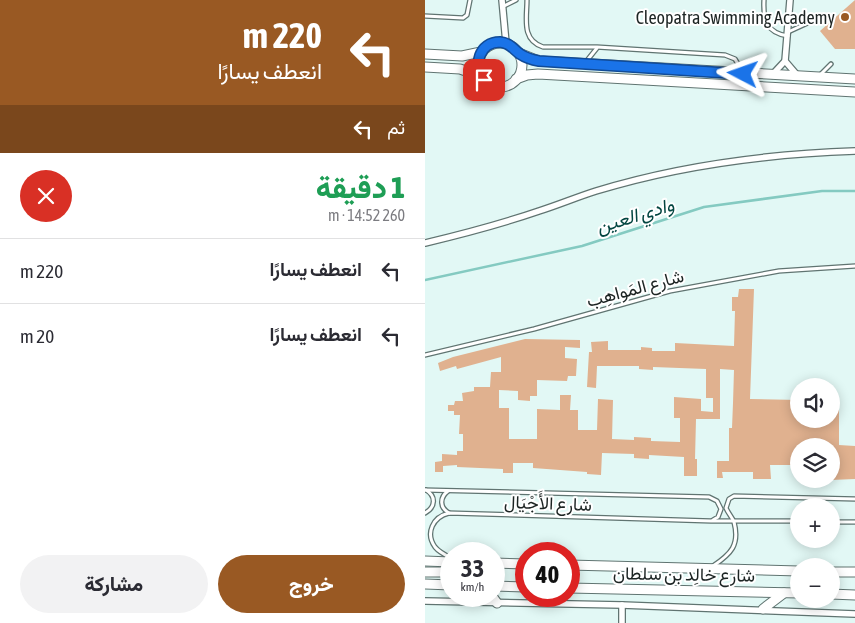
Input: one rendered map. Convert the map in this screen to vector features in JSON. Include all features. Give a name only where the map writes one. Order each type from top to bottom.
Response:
[{"type":"street","points":[[502,0],[505,43]]},
{"type":"street","points":[[772,75],[785,61],[790,0]]},
{"type":"street","points":[[481,76],[477,62],[481,52],[495,43],[505,43],[528,58],[539,61],[855,79]]},
{"type":"street","points":[[425,54],[462,56],[481,52]]},
{"type":"street","points":[[516,79],[522,64],[519,53]]},
{"type":"street","points":[[785,61],[798,76]]},
{"type":"street","points":[[425,67],[460,69],[481,76],[488,83],[498,87],[508,85],[516,79],[527,75],[538,74],[855,92]]},
{"type":"street","points":[[425,243],[479,230],[538,212],[595,191],[711,163],[788,154],[855,151]]},
{"type":"street","points":[[425,561],[440,562]]},
{"type":"street","name":"شارع خالِد بن سلطان","points":[[580,565],[790,571]]},
{"type":"street","points":[[425,572],[440,572]]},
{"type":"street","points":[[840,572],[855,572]]},
{"type":"street","points":[[425,584],[440,585]]},
{"type":"street","name":"شارع خالِد بن سلطان","points":[[580,588],[790,593]]},
{"type":"street","points":[[763,609],[785,593]]},
{"type":"street","points":[[840,594],[855,595]]},
{"type":"street","points":[[505,600],[855,614]]},
{"type":"street","points":[[425,601],[440,601]]},
{"type":"street","points":[[622,605],[622,623]]},
{"type":"lane","points":[[425,16],[463,18],[467,15],[469,0]]},
{"type":"lane","points":[[502,7],[516,0]]},
{"type":"lane","points":[[527,0],[527,31],[532,42],[543,47],[725,55],[739,63],[743,74]]},
{"type":"lane","points":[[764,0],[764,14],[769,27],[781,35],[788,34],[812,21]]},
{"type":"lane","points":[[585,64],[597,48]]},
{"type":"lane","points":[[819,77],[831,64]]},
{"type":"lane","name":"شارع المَواهِب","points":[[425,355],[534,329],[671,291],[779,271],[855,266]]},
{"type":"lane","name":"شارع الأَجْيَال","points":[[425,490],[709,497],[717,501],[721,509],[718,517],[711,521]]},
{"type":"lane","name":"شارع الأَجْيَال","points":[[425,490],[429,492],[433,499],[432,508],[425,513]]},
{"type":"lane","points":[[440,551],[431,540],[430,534],[433,523],[437,519],[449,514],[443,508],[441,500],[448,491]]},
{"type":"lane","points":[[709,569],[727,556],[734,547],[736,536],[733,520],[726,508],[729,499],[734,496],[855,499]]},
{"type":"lane","name":"شارع الأَجْيَال","points":[[449,514],[711,521],[790,521]]},
{"type":"lane","points":[[840,522],[855,522]]},
{"type":"building","name":"Cleopatra Swimming Academy","points":[[855,0],[855,49],[835,49],[820,31]]},
{"type":"building","points":[[739,289],[754,289],[750,399],[790,400],[790,428],[839,428],[839,438],[790,438],[790,465],[770,465],[771,479],[753,479],[753,472],[722,472],[723,478],[717,478],[717,461],[729,461],[729,428],[732,428],[734,370],[720,369],[720,419],[696,419],[695,459],[697,459],[697,476],[684,476],[684,457],[649,455],[649,459],[634,458],[634,454],[602,453],[601,475],[587,474],[587,472],[533,468],[533,463],[513,463],[513,473],[503,473],[503,469],[457,467],[457,465],[443,466],[443,472],[435,472],[435,462],[442,461],[442,454],[457,455],[457,451],[463,451],[463,434],[459,434],[460,415],[454,415],[454,411],[448,411],[448,405],[454,405],[455,401],[463,401],[462,393],[474,391],[474,387],[490,387],[491,372],[501,372],[501,357],[457,369],[456,366],[440,371],[438,363],[453,357],[525,339],[580,340],[580,348],[565,347],[565,358],[577,359],[576,376],[568,376],[567,381],[537,380],[537,396],[530,396],[530,401],[518,400],[518,391],[499,390],[499,408],[509,408],[509,439],[537,439],[537,409],[560,410],[560,395],[571,395],[570,410],[578,410],[578,430],[597,430],[598,399],[613,400],[612,439],[634,440],[634,437],[651,438],[651,441],[680,442],[680,418],[674,418],[674,397],[701,399],[701,411],[713,412],[713,398],[706,398],[706,369],[653,367],[653,370],[639,369],[639,366],[597,366],[596,388],[587,387],[589,352],[592,352],[591,342],[608,341],[608,350],[641,350],[641,347],[652,348],[652,351],[675,351],[675,343],[734,346],[735,311],[732,311],[732,297],[738,297]]},
{"type":"building","points":[[840,445],[855,446],[855,479],[840,480]]},
{"type":"waterway","name":"وادي العين","points":[[425,280],[582,246],[704,207],[822,191],[855,191]]},
{"type":"place","name":"Cleopatra Swimming Academy","points":[[845,17]]},
{"type":"route","points":[[484,80],[478,72],[477,66],[481,52],[489,45],[500,42],[511,46],[523,56],[539,61],[743,74]]}]
